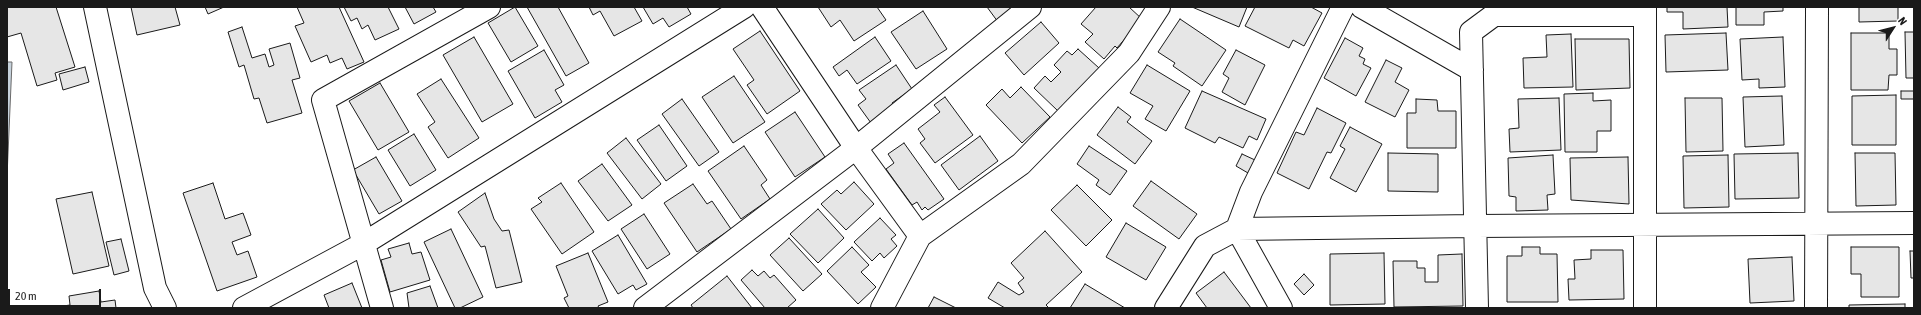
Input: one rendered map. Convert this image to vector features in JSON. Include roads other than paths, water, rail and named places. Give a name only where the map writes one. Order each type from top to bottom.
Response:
[{"type":"street","points":[[95,7],[155,288],[165,308]]},
{"type":"street","points":[[382,308],[323,100],[489,7]]},
{"type":"street","points":[[244,308],[363,244],[744,7]]},
{"type":"street","points":[[762,7],[856,148],[920,236]]},
{"type":"street","points":[[644,308],[856,148],[1030,7]]},
{"type":"street","points":[[882,308],[920,236],[1021,164],[1129,53],[1159,7]]},
{"type":"street","points":[[1281,308],[1237,229],[1251,192],[1343,7]]},
{"type":"street","points":[[1362,7],[1472,70]]},
{"type":"street","points":[[1816,308],[1815,223],[1817,7]]},
{"type":"street","points":[[1477,308],[1471,32],[1494,15],[1645,11],[1645,308]]},
{"type":"street","points":[[1166,308],[1205,246],[1237,229],[1914,223]]}]
